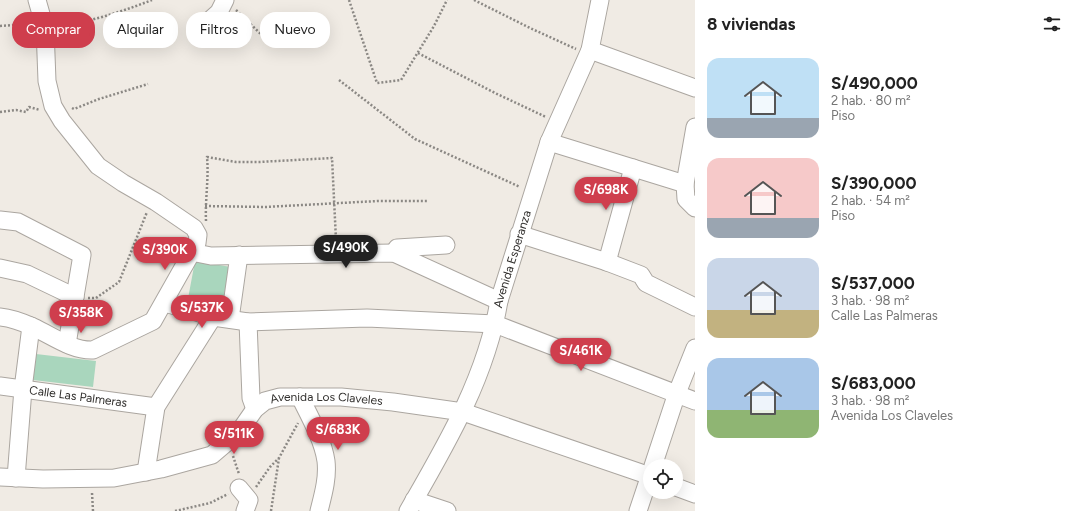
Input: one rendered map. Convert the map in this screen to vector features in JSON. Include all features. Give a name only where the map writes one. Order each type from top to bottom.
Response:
[{"type":"street","points":[[37,0],[41,12]]},
{"type":"street","name":"Avenida Esperanza","points":[[411,506],[463,412],[480,373],[495,324],[499,301],[519,234],[549,142],[590,50],[600,0]]},
{"type":"street","points":[[219,12],[228,3]]},
{"type":"street","points":[[0,316],[12,318],[84,351],[93,350],[153,321],[165,303],[197,243],[198,235],[194,228],[156,202],[123,183],[98,166],[62,121],[54,108],[46,81],[46,48]]},
{"type":"street","points":[[590,50],[695,88]]},
{"type":"street","points":[[695,128],[685,184],[686,199],[695,208]]},
{"type":"street","points":[[549,142],[685,184]]},
{"type":"street","points":[[607,262],[633,168]]},
{"type":"street","points":[[0,220],[18,222],[82,254],[66,344]]},
{"type":"street","points":[[519,234],[607,262],[641,275],[646,283],[695,306]]},
{"type":"street","points":[[394,253],[397,248],[446,245]]},
{"type":"street","points":[[191,252],[211,256],[394,253],[499,301]]},
{"type":"street","points":[[146,472],[156,406],[221,318],[240,255]]},
{"type":"street","points":[[0,268],[27,274],[75,297]]},
{"type":"street","points":[[165,303],[221,318],[248,322],[367,318],[495,324],[695,401]]},
{"type":"street","points":[[248,322],[251,398],[255,409]]},
{"type":"street","points":[[8,478],[23,389],[31,326]]},
{"type":"street","points":[[655,459],[677,393],[695,348]]},
{"type":"street","name":"Calle Las Palmeras","points":[[0,386],[156,406]]},
{"type":"street","name":"Avenida Los Claveles","points":[[8,478],[114,478],[161,469],[212,455],[239,432],[255,409],[265,401],[280,397],[304,404],[340,398],[393,402],[463,412],[643,474]]},
{"type":"street","points":[[304,404],[316,430],[326,462],[325,489],[319,511]]},
{"type":"street","points":[[683,490],[695,494]]},
{"type":"street","points":[[638,511],[643,496]]},
{"type":"street","points":[[411,506],[447,511]]},
{"type":"path","points":[[95,19],[132,8],[152,0]]},
{"type":"path","points":[[349,0],[377,83],[402,80],[434,26],[447,0]]},
{"type":"path","points":[[474,0],[575,49],[590,50]]},
{"type":"path","points":[[228,3],[260,35]]},
{"type":"path","points":[[0,26],[12,26]]},
{"type":"path","points":[[418,53],[495,93],[558,123]]},
{"type":"path","points":[[339,80],[415,139],[533,193]]},
{"type":"path","points":[[0,112],[16,110],[26,112],[28,108],[42,110],[44,106],[54,108],[68,105],[74,109],[99,98],[148,84]]},
{"type":"path","points":[[206,221],[205,206],[209,170],[207,157],[236,162],[332,158],[337,254]]},
{"type":"path","points":[[205,206],[265,207],[427,200]]},
{"type":"path","points":[[75,297],[96,298],[119,282],[149,207],[156,202]]},
{"type":"path","points":[[175,511],[210,503],[244,500],[279,458],[295,427],[304,404]]},
{"type":"path","points":[[225,444],[234,457],[240,475],[244,500]]},
{"type":"path","points":[[271,511],[279,458]]},
{"type":"path","points":[[92,478],[93,511]]},
{"type":"green space","points":[[195,261],[231,267],[223,311],[187,304]]},
{"type":"green space","points":[[36,354],[96,361],[93,387],[33,380]]}]
